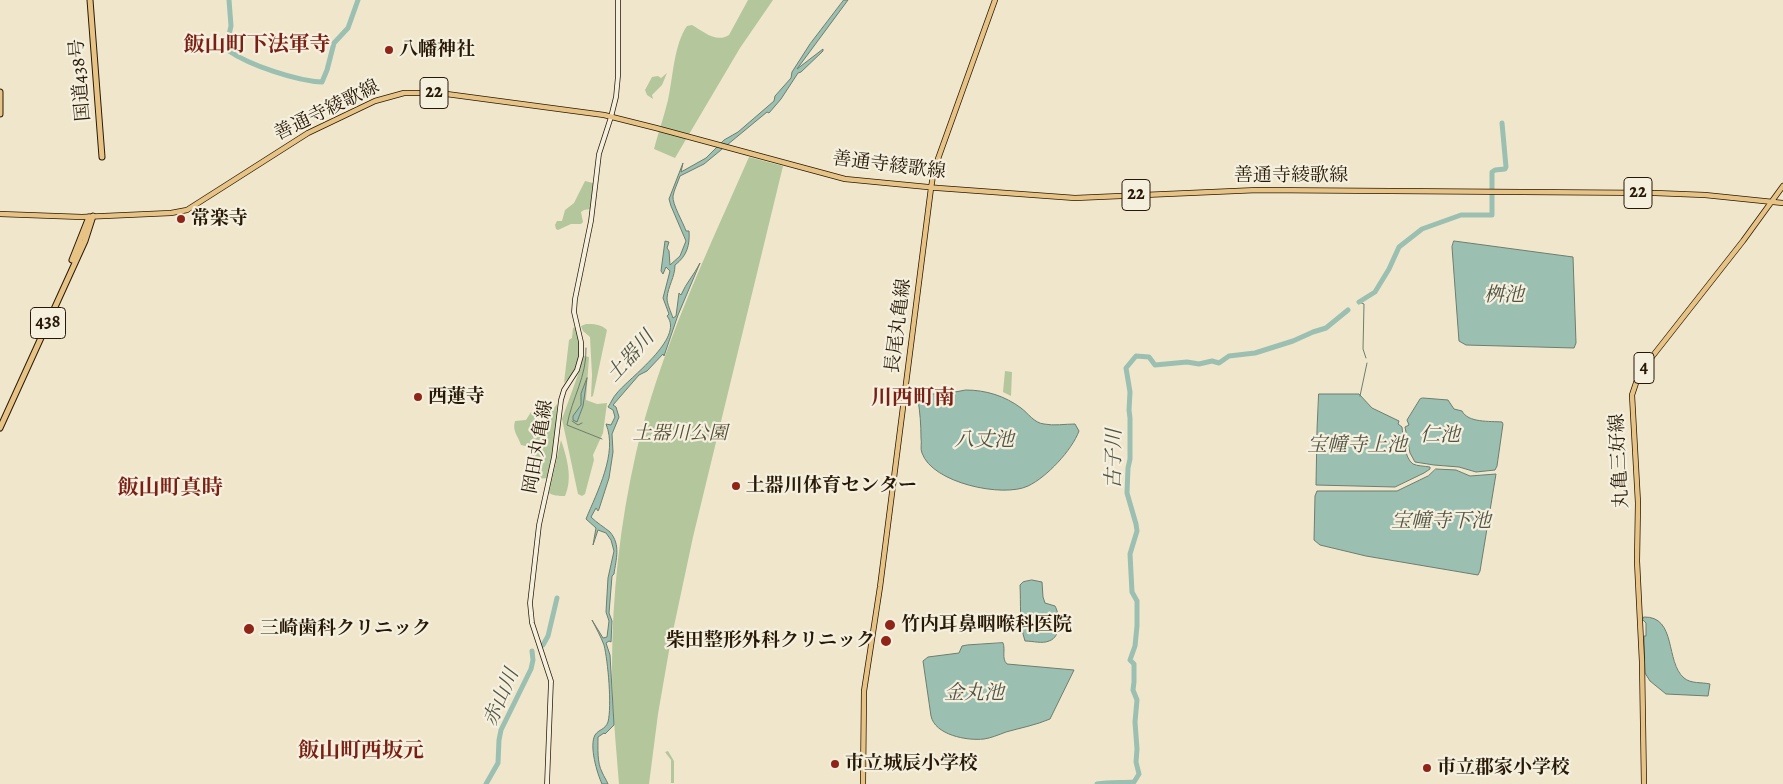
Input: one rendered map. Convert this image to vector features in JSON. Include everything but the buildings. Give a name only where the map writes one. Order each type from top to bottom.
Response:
[{"type":"highway","name":"国道438号","points":[[90,0],[102,157]]},
{"type":"highway","points":[[0,92],[0,114]]},
{"type":"highway","name":"438","points":[[0,420],[91,216]]},
{"type":"highway","name":"438","points":[[0,428],[85,241],[91,216]]},
{"type":"main road","name":"岡田丸亀線","points":[[547,784],[551,681],[533,626],[530,603],[539,525],[556,444],[560,400],[581,359],[581,342],[574,312],[575,299],[591,221],[599,154],[611,117],[617,90],[618,0]]},
{"type":"main road","name":"長尾丸亀線","points":[[863,784],[864,691],[880,587],[934,170],[995,0]]},
{"type":"main road","name":"善通寺綾歌線","points":[[0,214],[91,216],[171,212],[189,209],[308,133],[374,101],[395,95],[428,92],[611,117],[851,180],[931,188],[1075,198],[1258,190],[1492,191],[1705,195],[1783,203]]},
{"type":"main road","name":"丸亀三好線","points":[[1644,784],[1642,652],[1637,562],[1638,503],[1632,395],[1644,367],[1744,241],[1783,186]]},
{"type":"green space","points":[[748,0],[773,0],[740,48],[675,158],[654,149],[668,100],[679,42],[687,26],[692,25],[719,38],[729,35]]},
{"type":"green space","points":[[667,73],[662,85],[652,95],[653,99],[647,95],[645,90],[652,77],[658,76],[661,78]]},
{"type":"green space","name":"土器川公園","points":[[749,157],[783,166],[693,537],[670,645],[658,714],[649,784],[619,784],[614,726],[612,640],[621,533],[630,479],[646,415],[671,339]]},
{"type":"green space","points":[[585,181],[593,183],[590,209],[581,212],[583,222],[556,229],[557,221],[562,221],[565,210],[574,203]]},
{"type":"green space","points":[[586,324],[600,325],[607,330],[593,396],[591,397],[590,337],[583,331],[581,326]]},
{"type":"green space","points":[[575,327],[579,342],[579,357],[574,371],[564,383],[569,340],[572,338],[573,328]]},
{"type":"green space","points":[[583,356],[589,357],[586,400],[597,404],[607,403],[603,433],[593,455],[594,460],[585,494],[582,496],[578,494],[562,419]]},
{"type":"green space","points":[[1005,371],[1012,372],[1011,396],[1003,392]]},
{"type":"green space","points":[[557,404],[556,437],[547,478],[538,479],[528,458],[530,447],[521,445],[515,431],[515,421],[526,420],[531,412],[535,412],[537,432]]},
{"type":"green space","points":[[561,440],[569,475],[565,496],[549,493]]},
{"type":"green space","points":[[668,751],[674,761],[674,783],[671,783],[671,760],[665,752]]},
{"type":"water","points":[[844,0],[848,0],[797,69],[823,49],[823,51],[798,73],[769,113],[767,112],[704,164],[680,176],[674,191],[674,204],[686,231],[689,231],[689,236],[685,254],[675,265],[667,298],[673,318],[676,316],[679,293],[681,295],[700,263],[678,315],[664,356],[663,354],[647,371],[639,375],[613,405],[616,407],[619,417],[612,434],[613,452],[609,478],[599,509],[598,511],[596,508],[591,517],[610,532],[617,547],[609,613],[612,621],[611,642],[606,643],[610,655],[614,725],[605,734],[598,737],[599,764],[608,784],[602,784],[596,767],[593,740],[595,735],[608,722],[610,705],[609,684],[604,645],[592,620],[603,638],[607,637],[609,621],[606,612],[608,578],[614,551],[611,540],[606,533],[598,530],[593,545],[596,528],[586,519],[608,460],[609,435],[606,424],[611,425],[615,417],[613,410],[608,407],[614,396],[662,346],[671,325],[663,298],[670,271],[666,267],[663,274],[661,271],[665,241],[669,242],[667,248],[670,265],[680,256],[686,241],[669,199],[683,163],[681,172],[706,158],[724,140],[738,132],[774,101],[775,96],[791,78],[792,72],[810,44]]},
{"type":"water","name":"桝池","points":[[1454,241],[1573,257],[1576,343],[1574,348],[1466,345],[1459,341],[1452,247]]},
{"type":"water","points":[[587,378],[583,406],[577,422],[573,420],[573,416],[581,405],[581,394]]},
{"type":"water","name":"八丈池","points":[[966,390],[981,391],[1002,397],[1024,410],[1040,423],[1052,425],[1075,424],[1079,431],[1071,446],[1051,470],[1028,486],[1017,489],[986,489],[953,480],[928,464],[922,453],[918,400],[928,394],[944,394]]},
{"type":"water","name":"宝幢寺上池","points":[[1319,394],[1359,394],[1372,408],[1399,421],[1398,424],[1402,427],[1405,447],[1410,461],[1415,465],[1430,467],[1430,469],[1395,487],[1316,485]]},
{"type":"water","name":"仁池","points":[[1420,399],[1448,400],[1454,409],[1462,411],[1469,418],[1502,422],[1495,470],[1476,472],[1459,467],[1415,462],[1410,453],[1405,427],[1409,425],[1407,420]]},
{"type":"water","name":"宝幢寺下池","points":[[1436,469],[1456,470],[1470,476],[1496,474],[1478,575],[1366,556],[1320,545],[1314,540],[1315,496],[1317,491],[1397,491],[1428,476]]},
{"type":"water","points":[[1032,580],[1042,582],[1045,603],[1055,606],[1058,615],[1058,631],[1053,639],[1046,642],[1025,641],[1023,634],[1020,585],[1023,582]]},
{"type":"water","points":[[1644,617],[1654,619],[1662,624],[1678,671],[1684,678],[1690,681],[1710,684],[1708,696],[1666,694],[1650,681],[1645,673],[1644,636],[1646,636],[1646,623],[1643,620]]},
{"type":"water","name":"金丸池","points":[[1003,643],[1004,659],[1007,664],[1074,670],[1050,719],[984,739],[961,738],[939,728],[931,716],[923,661],[928,657],[959,653],[962,646]]},
{"type":"waterway","points":[[229,0],[231,26],[227,43],[229,51],[248,62],[274,71],[300,79],[322,82],[334,43],[348,28],[358,0]]},
{"type":"waterway","name":"古子川","points":[[1359,302],[1375,292],[1389,269],[1399,247],[1422,229],[1461,215],[1492,215],[1492,172],[1505,169],[1506,167],[1502,123]]},
{"type":"waterway","points":[[1359,302],[1364,304],[1363,349],[1366,358]]},
{"type":"waterway","name":"古子川","points":[[1097,784],[1134,782],[1139,774],[1136,762],[1135,722],[1137,700],[1133,690],[1134,664],[1130,660],[1135,646],[1137,626],[1137,601],[1132,592],[1130,554],[1137,531],[1127,493],[1130,459],[1130,392],[1126,368],[1136,356],[1149,357],[1155,365],[1187,362],[1199,364],[1212,361],[1219,363],[1229,356],[1255,353],[1326,328],[1348,310]]},
{"type":"waterway","points":[[586,348],[582,378],[567,425],[602,439]]},
{"type":"waterway","points":[[1360,396],[1367,363]]},
{"type":"waterway","points":[[572,421],[578,425],[582,423]]},
{"type":"waterway","name":"赤山川","points":[[543,645],[548,636],[557,598]]},
{"type":"waterway","name":"赤山川","points":[[486,784],[498,763],[501,730],[531,669],[532,651]]},
{"type":"place","name":"八幡神社","points":[[389,50]]},
{"type":"place","name":"常楽寺","points":[[181,219]]},
{"type":"place","name":"西蓮寺","points":[[418,397]]},
{"type":"place","name":"土器川体育センター","points":[[736,486]]},
{"type":"place","name":"竹内耳鼻咽喉科医院","points":[[890,625]]},
{"type":"place","name":"三崎歯科クリニック","points":[[249,629]]},
{"type":"place","name":"柴田整形外科クリニック","points":[[886,641]]},
{"type":"place","name":"市立城辰小学校","points":[[835,764]]},
{"type":"place","name":"市立郡家小学校","points":[[1427,768]]},
{"type":"district","name":"飯山町下法軍寺","points":[[257,46]]},
{"type":"district","name":"川西町南","points":[[913,399]]},
{"type":"district","name":"飯山町真時","points":[[170,489]]},
{"type":"district","name":"飯山町西坂元","points":[[361,752]]},
{"type":"water label","name":"土器川","points":[[631,357]]}]
